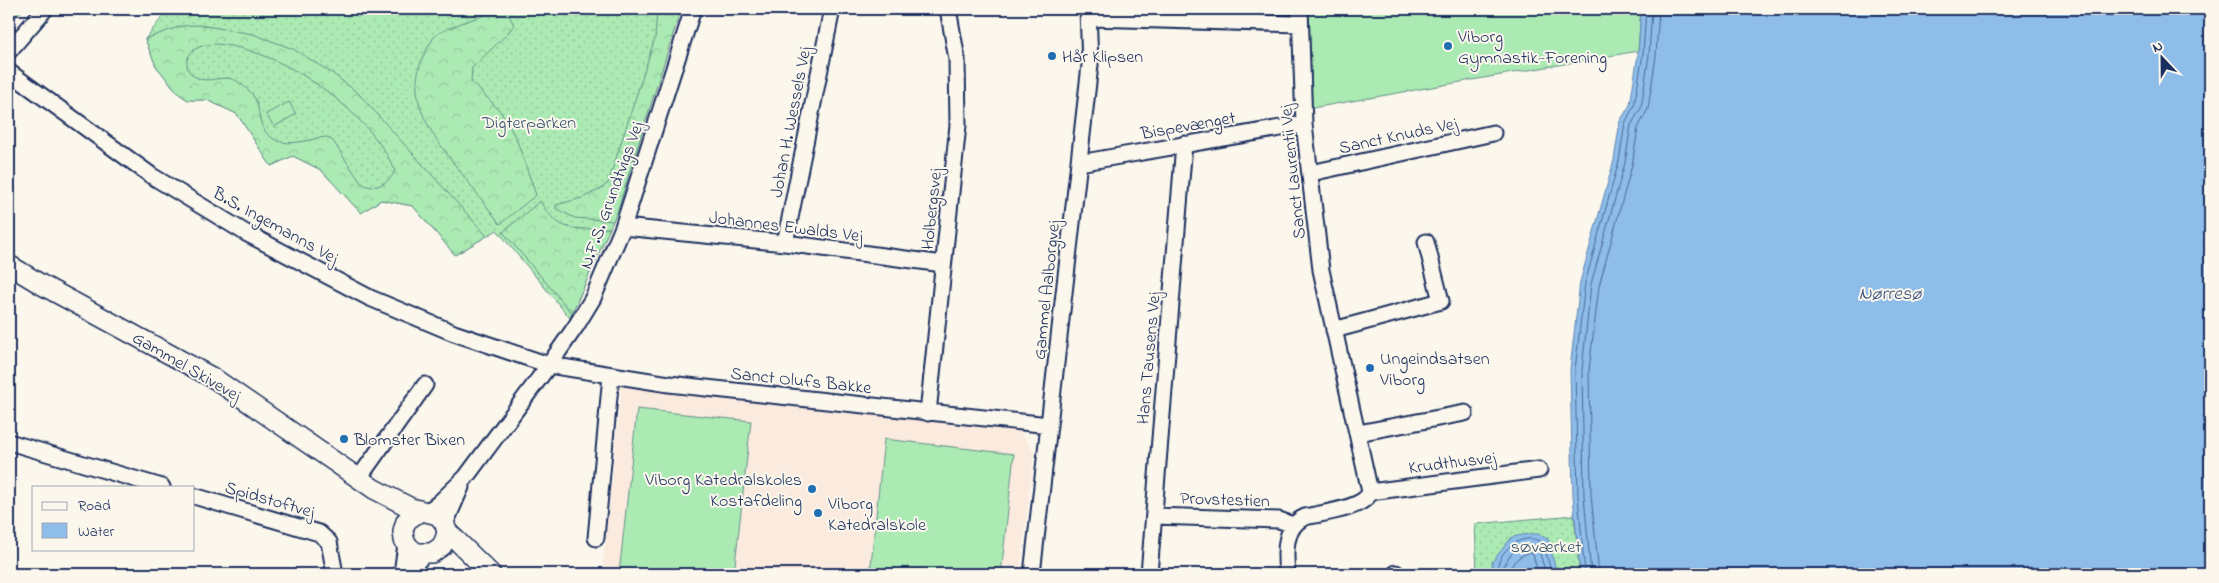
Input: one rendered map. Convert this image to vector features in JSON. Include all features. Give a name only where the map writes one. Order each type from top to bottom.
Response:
[{"type":"main road","name":"Gammel Skivevej","points":[[9,265],[42,285],[215,379],[374,489],[423,511]]},
{"type":"main road","name":"Gammel Skivevej","points":[[374,489],[397,514],[405,535]]},
{"type":"main road","points":[[423,511],[438,515],[446,527],[491,574],[450,554],[416,552],[405,535],[410,517],[423,511]]},
{"type":"main road","points":[[430,553],[444,542],[446,527]]},
{"type":"street","points":[[9,50],[45,9]]},
{"type":"street","name":"N.F.S. Grundtvigs Vej","points":[[423,511],[440,503],[466,477],[550,365],[593,298],[623,226],[693,9]]},
{"type":"street","name":"Johan H. Wessels Vej","points":[[785,243],[832,9]]},
{"type":"street","name":"Holbergsvej","points":[[928,413],[958,125],[957,59],[948,9]]},
{"type":"street","points":[[1089,14],[1300,16]]},
{"type":"street","name":"Gammel Aalborgvej","points":[[1032,574],[1090,65],[1089,14]]},
{"type":"street","name":"Sanct Laurentii Vej","points":[[1300,16],[1304,124],[1321,270],[1370,492]]},
{"type":"street","name":"B.S. Ingemanns Vej","points":[[9,72],[152,176],[259,240],[370,298],[454,333],[550,365]]},
{"type":"street","name":"Bispevænget","points":[[1079,163],[1304,124]]},
{"type":"street","name":"Sanct Knuds Vej","points":[[1311,172],[1494,133]]},
{"type":"street","name":"Hans Tausens Vej","points":[[1149,574],[1184,144]]},
{"type":"street","name":"Johannes Ewalds Vej","points":[[623,226],[785,243],[943,264]]},
{"type":"street","points":[[1334,330],[1441,302],[1426,242]]},
{"type":"street","name":"Sanct Olufs Bakke","points":[[550,365],[669,384],[1050,425]]},
{"type":"street","points":[[596,538],[611,375]]},
{"type":"street","points":[[358,478],[425,385]]},
{"type":"street","points":[[1358,433],[1464,413]]},
{"type":"street","points":[[9,442],[159,486]]},
{"type":"street","name":"Krudthusvej","points":[[1370,492],[1539,470]]},
{"type":"street","name":"N.F.S. Grundtvigs Vej","points":[[446,527],[466,477]]},
{"type":"street","points":[[1287,574],[1286,544],[1293,526],[1305,517],[1364,502],[1370,492]]},
{"type":"street","name":"Spidstoftvej","points":[[195,496],[319,533],[329,542],[335,574]]},
{"type":"street","name":"Provstestien","points":[[1154,516],[1278,520],[1293,526]]},
{"type":"street","points":[[402,574],[405,535]]},
{"type":"street","points":[[412,574],[418,562],[430,553]]},
{"type":"shaded area","name":"Viborg Katedralskole","points":[[622,385],[1018,429],[1034,451],[1020,574],[602,574]]},
{"type":"green space","points":[[9,9],[23,9],[9,24]]},
{"type":"green space","name":"Digterparken","points":[[169,9],[681,9],[617,212],[570,318],[497,230],[455,255],[413,206],[381,200],[361,213],[321,170],[293,156],[271,166],[237,114],[207,100],[188,100],[179,94],[156,66],[145,39]]},
{"type":"green space","points":[[657,9],[681,9],[617,212],[613,221],[575,218],[556,209],[556,205],[582,198],[601,189],[608,183],[655,38]]},
{"type":"green space","points":[[1309,9],[1641,9],[1638,51],[1312,108]]},
{"type":"green space","points":[[505,11],[514,25],[472,68],[471,81],[500,111],[516,138],[536,195],[500,224],[436,138],[421,110],[417,80],[420,64],[434,37],[439,33],[489,14]]},
{"type":"green space","points":[[200,25],[253,34],[293,49],[332,73],[358,93],[487,236],[455,255],[413,206],[381,200],[361,213],[321,170],[293,156],[271,166],[237,114],[207,100],[188,100],[179,94],[156,66],[145,39],[181,26]],"holes":[[[215,44],[240,48],[267,57],[294,70],[320,86],[366,127],[383,149],[395,171],[393,175],[381,185],[366,186],[361,183],[333,141],[327,137],[293,143],[280,142],[274,139],[263,128],[257,103],[242,84],[228,78],[201,79],[195,77],[188,70],[187,60],[192,51],[199,47]]]},
{"type":"green space","points":[[289,102],[296,114],[274,127],[266,114]]},
{"type":"green space","points":[[540,201],[547,212],[561,224],[577,229],[610,228],[572,313],[503,232]]},
{"type":"green space","points":[[637,409],[751,421],[734,574],[619,574]]},
{"type":"green space","points":[[884,439],[1014,454],[1001,574],[870,574]]},
{"type":"green space","name":"sØværket","points":[[1574,515],[1580,574],[1477,574],[1475,524]]},
{"type":"water","name":"Nørresø","points":[[1641,9],[2210,9],[2210,574],[1580,574],[1573,496],[1570,369],[1580,282],[1614,160],[1620,121],[1630,105],[1638,54]]},
{"type":"water","points":[[1538,534],[1548,539],[1557,574],[1492,574],[1492,562],[1512,537]]},
{"type":"place","name":"Viborg Gymnastik-Forening","points":[[1448,46]]},
{"type":"place","name":"Hår Klipsen","points":[[1052,56]]},
{"type":"place","name":"Ungeindsatsen Viborg","points":[[1370,368]]},
{"type":"place","name":"Blomster Bixen","points":[[344,439]]},
{"type":"place","name":"Viborg Katedralskoles Kostafdeling","points":[[812,489]]},
{"type":"place","name":"Viborg Katedralskole","points":[[818,513]]}]
